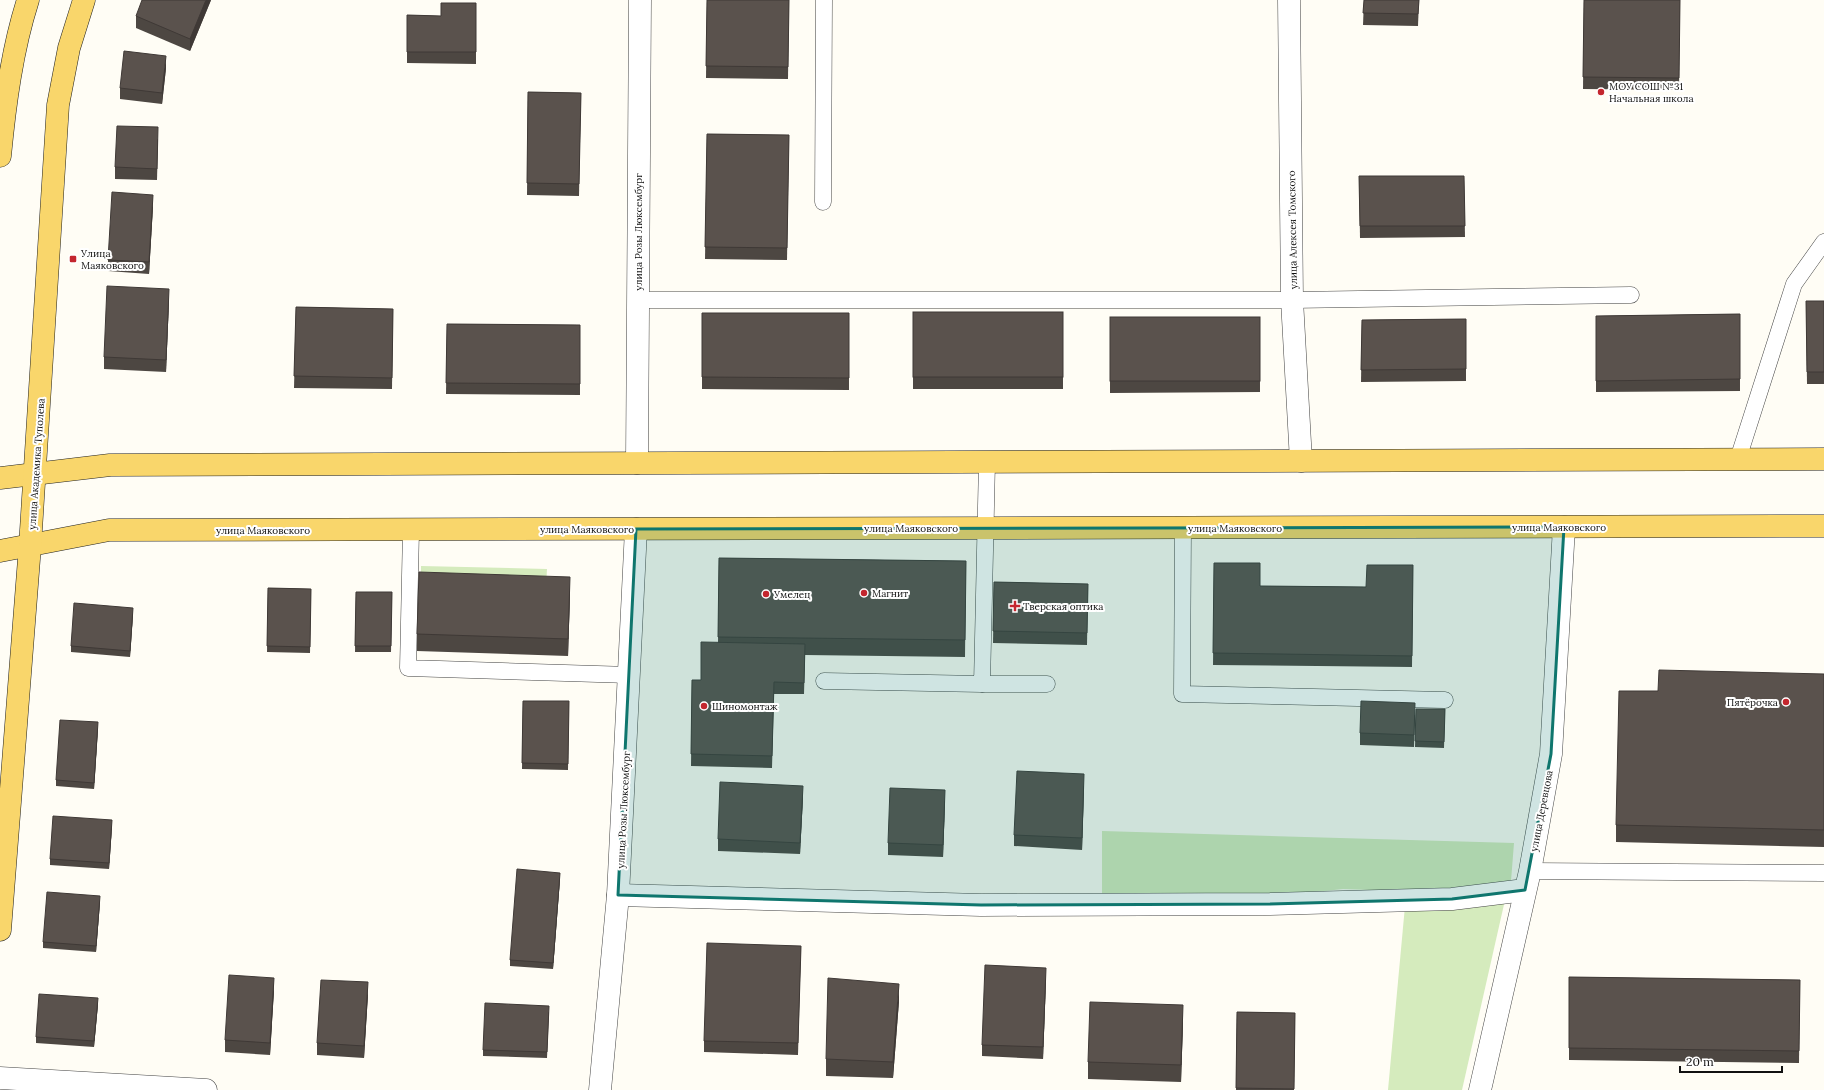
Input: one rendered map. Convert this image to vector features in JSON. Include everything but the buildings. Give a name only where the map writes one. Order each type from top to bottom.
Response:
[{"type":"main road","points":[[0,156],[8,88],[28,0]]},
{"type":"main road","name":"улица Академика Туполева","points":[[0,930],[30,546],[58,105],[69,48],[84,0]]},
{"type":"main road","points":[[0,478],[110,465],[1824,459]]},
{"type":"main road","name":"улица Маяковского","points":[[0,551],[109,530],[1824,526]]},
{"type":"street","name":"улица Розы Люксембург","points":[[636,463],[640,0]]},
{"type":"street","name":"улица Алексея Томского","points":[[1290,0],[1292,300],[1301,461]]},
{"type":"street","name":"улица Деревцова","points":[[1480,1090],[1527,880],[1551,754],[1564,527]]},
{"type":"street","name":"улица Розы Люксембург","points":[[600,1090],[618,896],[636,529]]},
{"type":"street","points":[[618,896],[981,905],[1270,904],[1452,899],[1527,880]]},
{"type":"street","points":[[0,1078],[206,1090]]},
{"type":"lane","points":[[823,202],[824,0]]},
{"type":"lane","points":[[1738,459],[1794,284],[1824,242]]},
{"type":"lane","points":[[637,300],[1292,300],[1631,295]]},
{"type":"lane","points":[[982,684],[987,462]]},
{"type":"lane","points":[[1184,528],[1182,694],[1445,700]]},
{"type":"lane","points":[[411,530],[408,668],[630,675]]},
{"type":"lane","points":[[824,680],[1047,684]]},
{"type":"lane","points":[[1527,880],[1824,873]]},
{"type":"highlighted area","points":[[1564,527],[1551,754],[1525,890],[1452,899],[1270,904],[981,905],[618,895],[636,529]]},
{"type":"green space","points":[[421,566],[547,569],[546,587],[421,583]]},
{"type":"green space","points":[[1102,831],[1514,843],[1511,881],[1450,893],[1343,889],[1270,897],[1102,899]]},
{"type":"green space","points":[[1505,900],[1462,1090],[1388,1090],[1405,906]]},
{"type":"place","name":"МОУ СОШ №31 Начальная школа","points":[[1601,92]]},
{"type":"place","name":"Улица Маяковского","points":[[73,259]]},
{"type":"place","name":"Магнит","points":[[864,593]]},
{"type":"place","name":"Умелец","points":[[766,594]]},
{"type":"place","name":"Тверская оптика","points":[[1015,606]]},
{"type":"place","name":"Пятёрочка","points":[[1786,702]]},
{"type":"place","name":"Шиномонтаж","points":[[704,706]]}]
